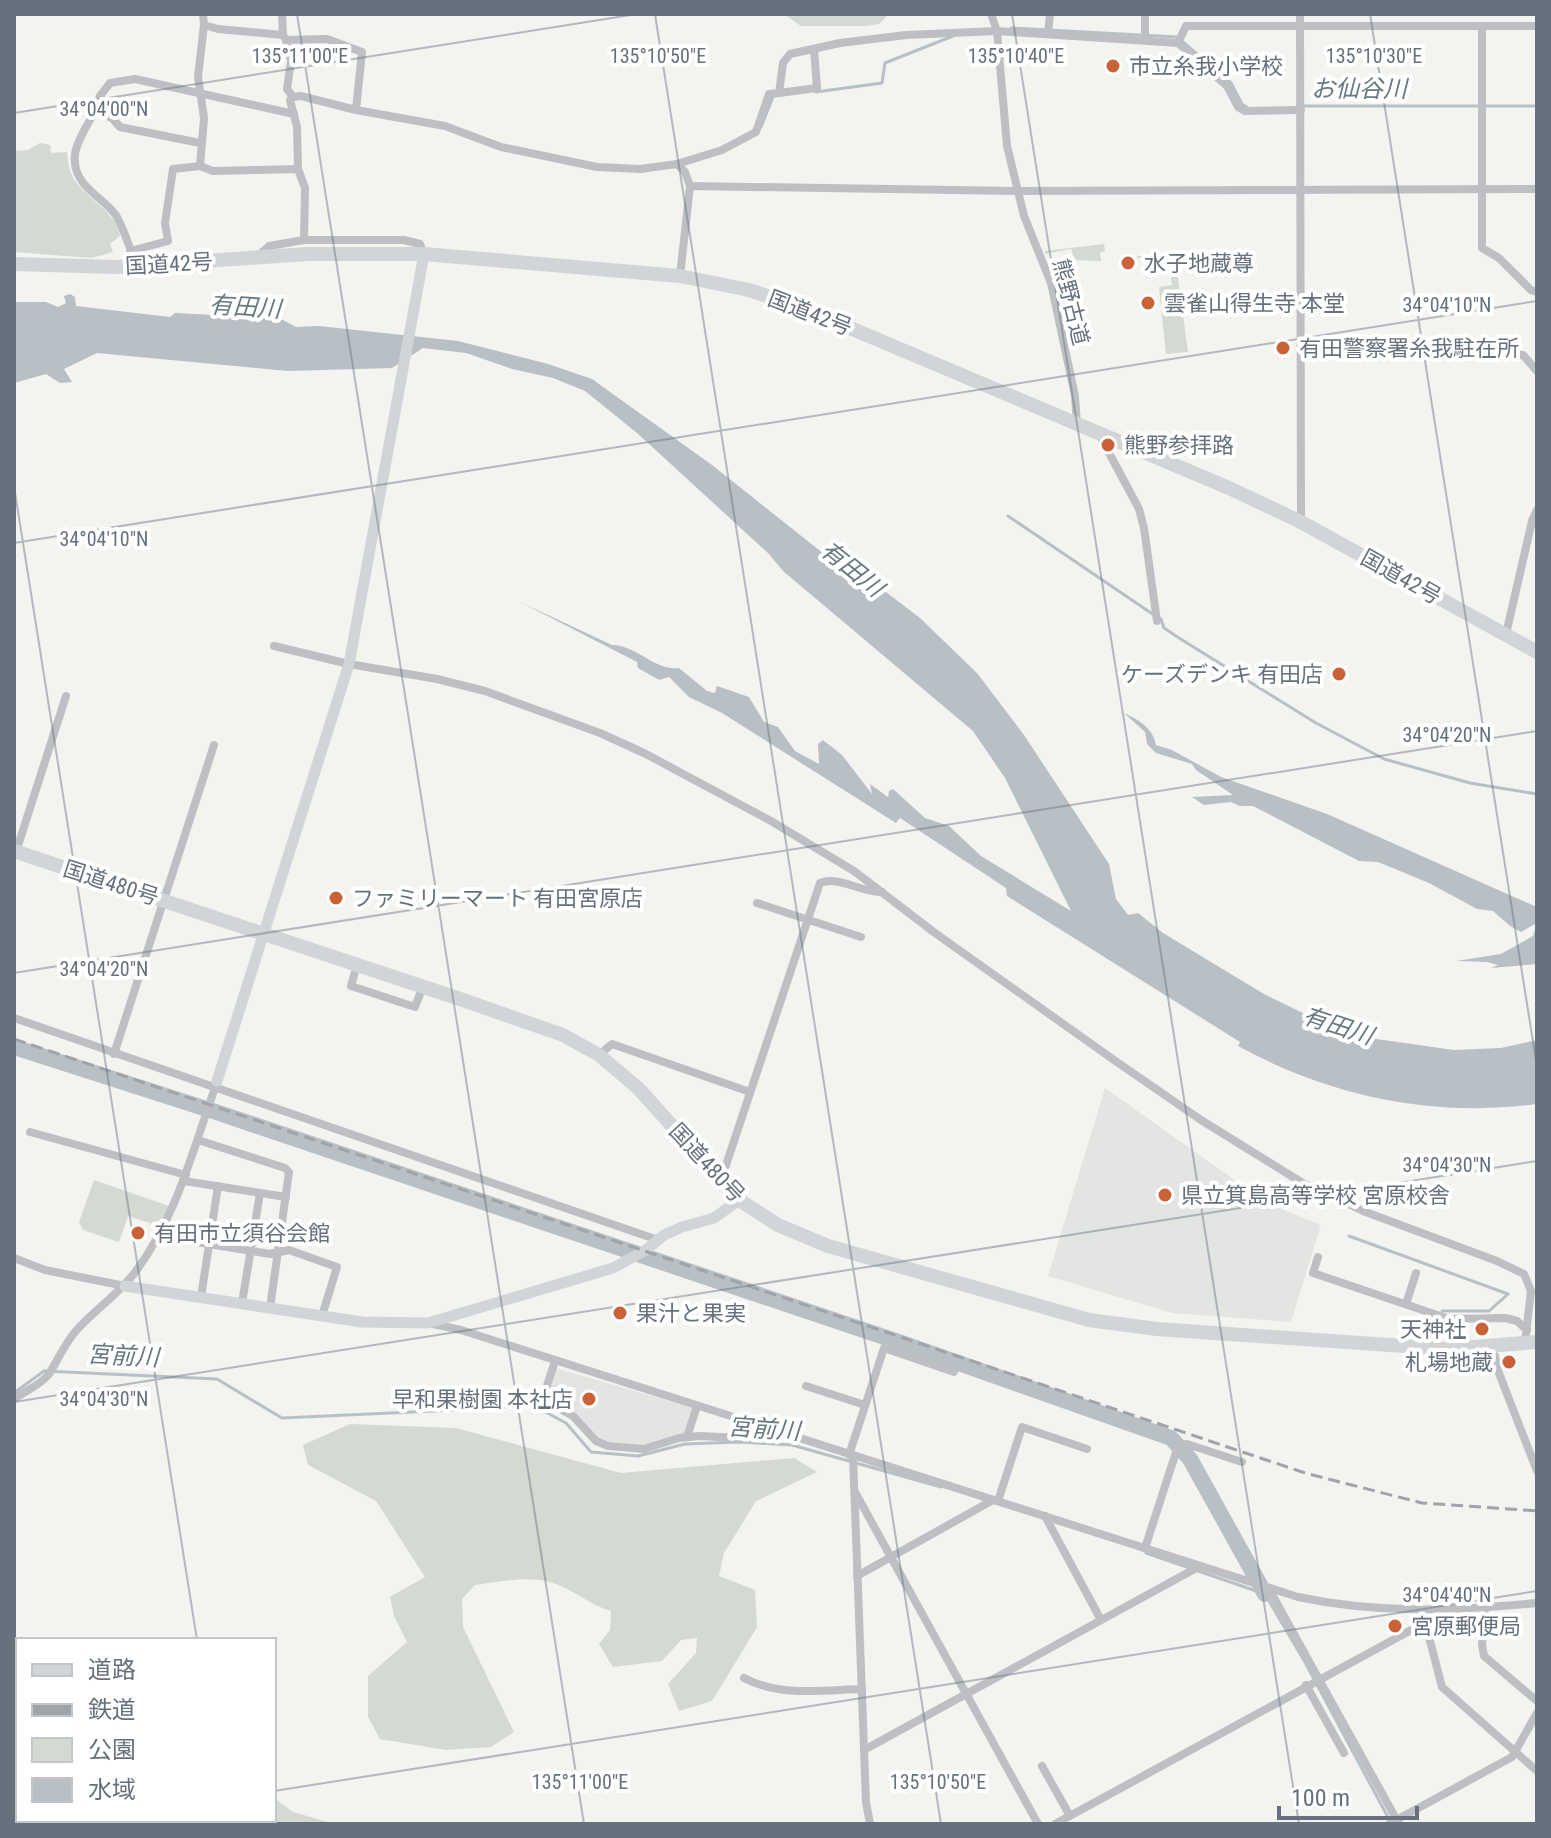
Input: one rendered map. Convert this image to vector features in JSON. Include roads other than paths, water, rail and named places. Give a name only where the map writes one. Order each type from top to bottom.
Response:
[{"type":"highway","name":"国道42号","points":[[14,264],[137,265],[308,254],[424,254],[680,276],[749,290],[798,306],[1229,488],[1301,522],[1537,652]]},
{"type":"highway","name":"国道480号","points":[[15,853],[563,1035],[599,1055],[638,1088],[739,1200],[778,1225],[828,1246],[1089,1320],[1157,1329],[1448,1349],[1532,1340]]},
{"type":"street","points":[[200,166],[204,118],[198,77],[203,14]]},
{"type":"street","points":[[282,14],[291,61],[287,89],[293,97]]},
{"type":"street","name":"熊野古道","points":[[991,14],[997,31],[1007,146],[1024,216],[1051,283],[1075,396],[1077,424]]},
{"type":"street","points":[[1048,33],[1050,14]]},
{"type":"street","points":[[1145,14],[1145,40]]},
{"type":"street","points":[[1300,14],[1301,522]]},
{"type":"street","points":[[204,25],[284,37],[327,39],[362,52],[356,110]]},
{"type":"street","points":[[1178,43],[1186,26],[1537,26]]},
{"type":"street","points":[[1482,26],[1482,248],[1499,258],[1531,290],[1537,292]]},
{"type":"street","points":[[779,93],[784,58],[814,49],[906,35],[997,31],[1178,43],[1227,86],[1238,107],[1245,111],[1301,110]]},
{"type":"street","points":[[293,97],[301,96],[356,110],[445,126],[501,147],[597,167],[640,169],[677,164],[722,150],[756,132],[769,94],[817,88],[814,49]]},
{"type":"street","points":[[137,265],[119,220],[83,183],[75,163],[76,143],[110,83],[135,79],[294,114]]},
{"type":"street","points":[[293,97],[290,100],[297,127],[298,169],[305,188],[304,240]]},
{"type":"street","points":[[95,111],[112,118],[120,127],[200,143]]},
{"type":"street","points":[[677,164],[685,172],[690,186],[680,276]]},
{"type":"street","points":[[130,251],[168,241],[165,223],[173,169],[200,166],[213,171],[298,169]]},
{"type":"street","points":[[690,186],[1017,191],[1537,189]]},
{"type":"street","points":[[14,1399],[42,1381],[73,1333],[104,1301],[125,1286],[159,1236],[198,1140],[353,649],[424,254],[420,244],[404,240],[304,240],[269,246],[256,259]]},
{"type":"street","points":[[1302,351],[1523,355],[1537,371]]},
{"type":"street","points":[[1099,434],[1139,509],[1157,621]]},
{"type":"street","points":[[1506,634],[1537,510]]},
{"type":"street","points":[[274,646],[485,691],[600,733],[771,821],[883,892],[969,958],[1249,1151],[1301,1182],[1363,1211],[1524,1274],[1531,1291],[1532,1340]]},
{"type":"street","points":[[15,853],[66,696]]},
{"type":"street","points":[[114,1054],[214,745]]},
{"type":"street","points":[[721,1181],[820,883],[825,880],[868,892],[883,892]]},
{"type":"street","points":[[757,903],[861,937]]},
{"type":"street","points":[[357,965],[351,986],[415,1007],[423,986]]},
{"type":"street","points":[[14,1018],[114,1054],[216,1085],[658,1240]]},
{"type":"street","points":[[599,1055],[612,1044],[750,1092]]},
{"type":"street","points":[[30,1132],[185,1178],[286,1197]]},
{"type":"street","points":[[198,1140],[287,1169],[289,1175],[270,1308]]},
{"type":"street","points":[[201,1297],[218,1186]]},
{"type":"street","points":[[242,1303],[260,1193]]},
{"type":"street","points":[[428,1323],[602,1272],[634,1258],[682,1227],[722,1214],[739,1200]]},
{"type":"street","points":[[159,1236],[270,1254],[289,1250],[337,1267],[322,1316]]},
{"type":"street","points":[[1318,1257],[1313,1273],[1449,1319],[1511,1318],[1532,1340]]},
{"type":"street","points":[[14,1258],[45,1270],[125,1286],[322,1316],[376,1323],[428,1323],[461,1330],[1269,1589],[1341,1605],[1422,1610],[1537,1603]]},
{"type":"street","points":[[1406,1304],[1416,1273]]},
{"type":"street","points":[[1448,1349],[1495,1356],[1532,1340]]},
{"type":"street","points":[[870,1824],[866,1802],[851,1455],[884,1348],[954,1372]]},
{"type":"street","points":[[1495,1356],[1497,1368],[1535,1458],[1537,1471]]},
{"type":"street","points":[[555,1361],[544,1395],[546,1401],[573,1416],[600,1444],[644,1449],[687,1437],[763,1439],[777,1431]]},
{"type":"street","points":[[806,1386],[865,1405]]},
{"type":"street","points":[[687,1437],[697,1406]]},
{"type":"street","points":[[857,1576],[996,1501],[1022,1427],[1087,1449]]},
{"type":"street","points":[[1145,1548],[1178,1446],[1187,1444],[1242,1462]]},
{"type":"street","points":[[855,1492],[1038,1824]]},
{"type":"street","points":[[1045,1516],[1101,1620]]},
{"type":"street","points":[[864,1750],[1200,1566]]},
{"type":"street","points":[[1269,1589],[1320,1678],[1395,1823],[1516,1752],[1537,1713]]},
{"type":"street","points":[[1485,1607],[1484,1656],[1537,1701]]},
{"type":"street","points":[[1422,1610],[1442,1687],[1537,1771]]},
{"type":"street","points":[[1055,1824],[1424,1623]]},
{"type":"street","points":[[744,1678],[759,1686],[788,1691],[862,1689]]},
{"type":"street","points":[[1306,1685],[1344,1753]]},
{"type":"street","points":[[1042,1766],[1070,1816]]},
{"type":"water","name":"有田川","points":[[70,294],[75,297],[76,306],[170,317],[175,313],[253,317],[283,320],[296,327],[319,326],[458,341],[548,364],[592,379],[712,465],[829,558],[861,573],[920,618],[977,673],[1024,735],[1109,864],[1116,899],[1128,915],[1138,913],[1163,933],[1264,994],[1348,1035],[1454,1050],[1501,1048],[1537,1040],[1537,1104],[1459,1108],[1383,1099],[1308,1078],[1238,1046],[1240,1042],[1007,896],[1006,888],[900,818],[896,823],[722,713],[689,697],[669,677],[659,680],[638,668],[637,662],[520,602],[662,666],[679,668],[707,691],[715,693],[717,686],[749,697],[764,722],[778,727],[795,751],[819,764],[818,744],[823,740],[842,755],[872,794],[870,784],[888,797],[893,789],[925,818],[949,826],[981,856],[1071,911],[1005,778],[973,731],[783,571],[769,554],[637,433],[585,391],[553,378],[512,369],[466,353],[423,348],[392,368],[288,371],[97,353],[64,369],[72,382],[60,383],[46,374],[14,383],[14,302],[46,302],[58,307],[66,303],[64,296]]},
{"type":"water","points":[[1124,713],[1149,729],[1156,745],[1172,750],[1221,777],[1327,814],[1537,907],[1537,923],[1521,932],[1493,911],[1477,909],[1429,883],[1378,862],[1359,861],[1253,806],[1231,802],[1204,805],[1192,797],[1233,795],[1192,764],[1156,753],[1147,744],[1145,732]]},
{"type":"water","points":[[1537,924],[1537,964],[1491,968],[1498,965],[1456,961],[1501,954],[1533,936]]},
{"type":"waterway","name":"お仙谷川","points":[[1011,28],[1177,37],[1231,83],[1242,104],[1248,108]]},
{"type":"waterway","name":"お仙谷川","points":[[816,92],[882,83],[885,63],[953,36]]},
{"type":"waterway","name":"お仙谷川","points":[[761,127],[773,97]]},
{"type":"waterway","name":"お仙谷川","points":[[1304,106],[1537,106]]},
{"type":"waterway","points":[[1008,516],[1154,615]]},
{"type":"waterway","points":[[1161,619],[1164,628],[1179,638],[1316,723],[1384,759],[1470,783],[1537,794]]},
{"type":"waterway","points":[[14,1047],[899,1342],[1171,1438],[1190,1459],[1265,1594]]},
{"type":"waterway","points":[[1349,1236],[1508,1294]]},
{"type":"waterway","points":[[1442,1311],[1489,1311],[1508,1294]]},
{"type":"waterway","name":"宮前川","points":[[14,1393],[44,1371],[217,1379],[282,1418],[499,1408],[526,1404],[566,1423],[591,1452],[638,1456],[685,1444],[739,1442],[792,1445],[941,1487]]},
{"type":"waterway","name":"宮前川","points":[[1146,1553],[1265,1594],[1390,1821]]},
{"type":"railway","points":[[14,1039],[1305,1473],[1422,1503],[1537,1511]]},
{"type":"place","name":"市立糸我小学校","points":[[1113,66]]},
{"type":"place","name":"水子地蔵尊","points":[[1128,263]]},
{"type":"place","name":"雲雀山得生寺 本堂","points":[[1148,303]]},
{"type":"place","name":"有田警察署糸我駐在所","points":[[1283,348]]},
{"type":"place","name":"熊野参拝路","points":[[1108,445]]},
{"type":"place","name":"ケーズデンキ 有田店","points":[[1339,674]]},
{"type":"place","name":"ファミリーマート 有田宮原店","points":[[336,898]]},
{"type":"place","name":"県立箕島高等学校 宮原校舎","points":[[1165,1195]]},
{"type":"place","name":"有田市立須谷会館","points":[[138,1233]]},
{"type":"place","name":"果汁と果実","points":[[620,1313]]},
{"type":"place","name":"天神社","points":[[1482,1329]]},
{"type":"place","name":"札場地蔵","points":[[1509,1362]]},
{"type":"place","name":"早和果樹園 本社店","points":[[589,1399]]},
{"type":"place","name":"宮原郵便局","points":[[1395,1626]]}]
